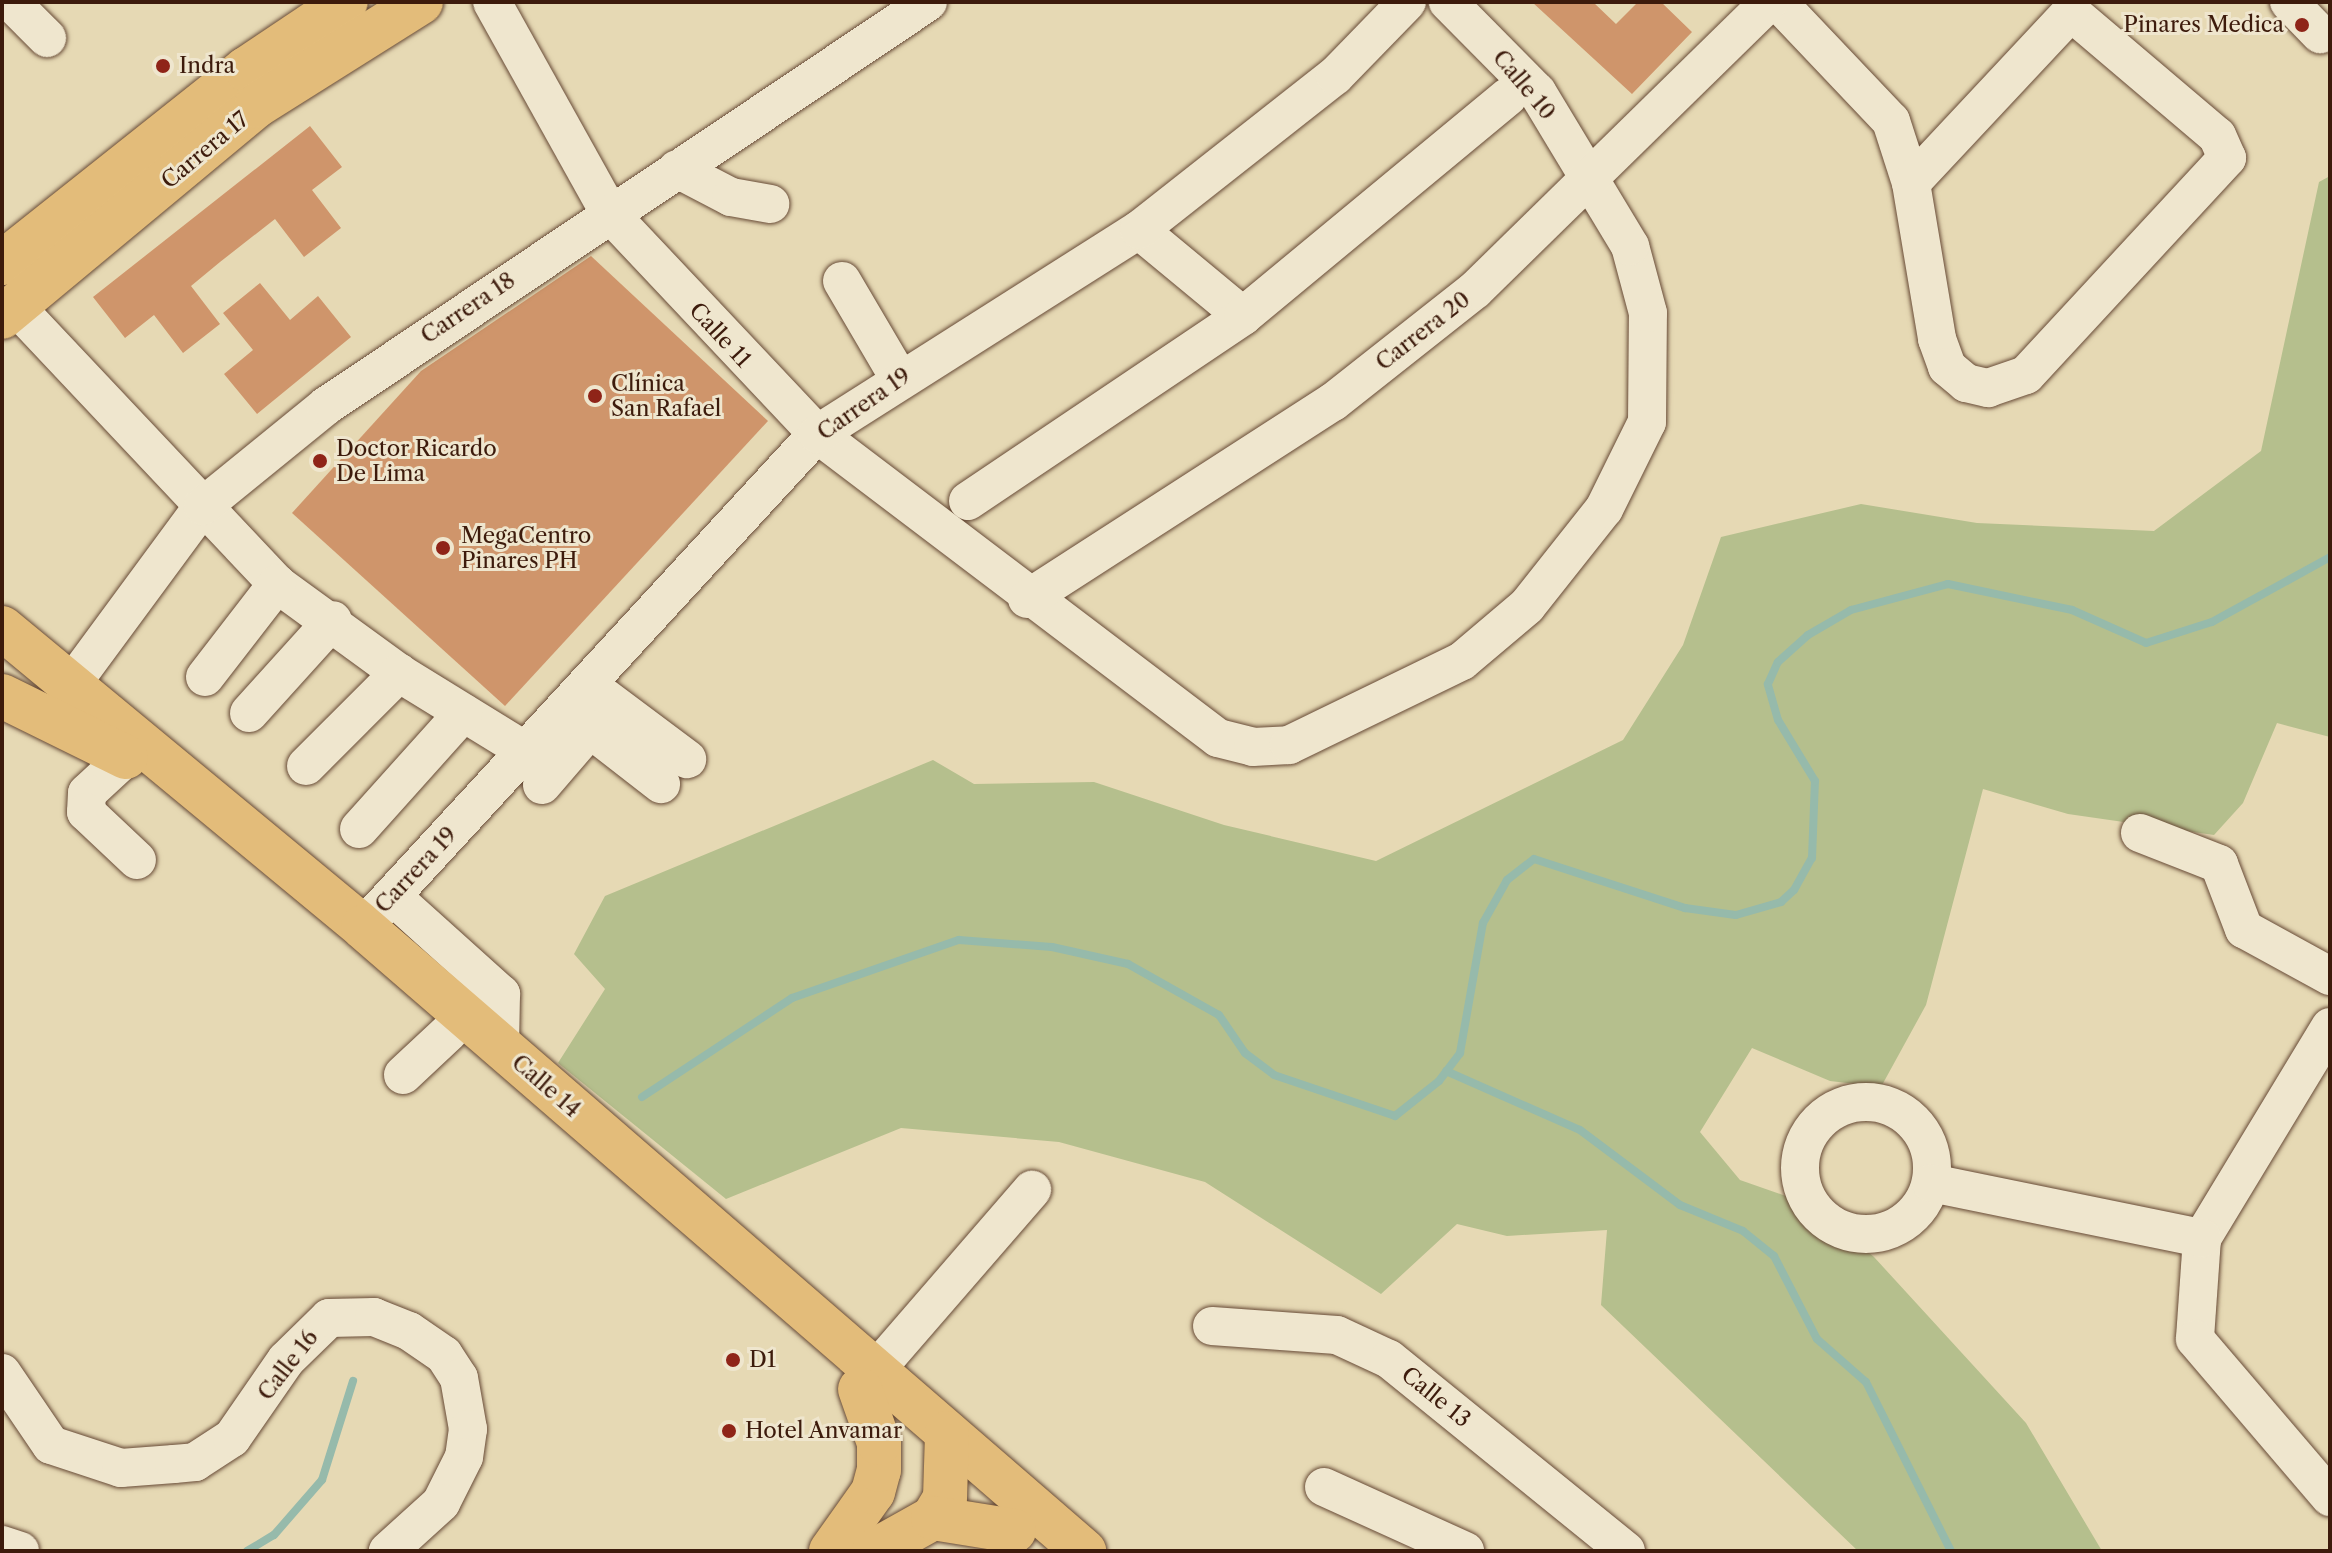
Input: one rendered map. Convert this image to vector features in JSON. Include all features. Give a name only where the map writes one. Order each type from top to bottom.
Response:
[{"type":"main road","name":"Carrera 17","points":[[2,263],[246,69],[346,2]]},
{"type":"main road","name":"Carrera 17","points":[[10,312],[256,106],[421,2]]},
{"type":"main road","points":[[2,606],[71,685]]},
{"type":"main road","name":"Calle 14","points":[[6,670],[71,685],[363,927],[500,1046],[948,1452],[1084,1551]]},
{"type":"main road","name":"Calle 14","points":[[6,670],[126,757],[448,1033],[867,1380]]},
{"type":"main road","points":[[831,1551],[873,1492],[879,1470],[879,1443],[867,1380]]},
{"type":"main road","points":[[933,1518],[948,1452]]},
{"type":"main road","name":"Calle 14","points":[[948,1452],[1026,1541]]},
{"type":"main road","points":[[874,1551],[933,1518],[1026,1541]]},
{"type":"street","points":[[11,2],[47,38]]},
{"type":"street","name":"Calle 11","points":[[492,2],[610,214],[817,434],[1027,599]]},
{"type":"street","name":"Carrera 18","points":[[71,685],[203,506],[399,353],[928,2]]},
{"type":"street","name":"Carrera 19","points":[[363,927],[392,896],[534,768],[595,706],[817,434],[899,378],[1139,230],[1335,76],[1407,2]]},
{"type":"street","name":"Calle 10","points":[[1027,599],[1218,738],[1253,747],[1289,745],[1462,661],[1527,606],[1604,509],[1647,422],[1648,313],[1630,246],[1591,175],[1537,92],[1448,2]]},
{"type":"street","name":"Carrera 20","points":[[1027,599],[1333,402],[1475,290],[1769,2]]},
{"type":"street","points":[[1778,2],[1891,121],[1911,183],[1947,367],[1988,388],[2026,375],[2227,158],[2217,136],[2071,12],[1911,183]]},
{"type":"street","points":[[2289,2],[2320,34]]},
{"type":"street","points":[[968,501],[1243,316],[1508,97]]},
{"type":"street","points":[[677,169],[731,197],[770,204]]},
{"type":"street","points":[[1139,230],[1243,316]]},
{"type":"street","points":[[842,281],[899,378]]},
{"type":"street","points":[[10,312],[277,584],[333,620],[399,673],[463,713],[534,768]]},
{"type":"street","points":[[205,677],[277,584]]},
{"type":"street","points":[[249,713],[333,620]]},
{"type":"street","points":[[306,766],[399,673]]},
{"type":"street","points":[[595,706],[674,771]]},
{"type":"street","points":[[359,829],[463,713]]},
{"type":"street","points":[[126,757],[87,793],[86,812],[137,860]]},
{"type":"street","points":[[2140,833],[2219,864],[2244,929],[2330,976]]},
{"type":"street","points":[[392,896],[501,994],[500,1046]]},
{"type":"street","points":[[2330,1027],[2202,1238],[2195,1339],[2330,1497]]},
{"type":"street","points":[[403,1075],[448,1033]]},
{"type":"street","points":[[1931,1183],[2202,1238]]},
{"type":"street","points":[[867,1380],[1032,1190]]},
{"type":"street","name":"Calle 16","points":[[2,1373],[31,1426],[51,1445],[121,1468],[195,1462],[232,1438],[286,1360],[329,1318],[374,1317],[409,1331],[444,1355],[459,1378],[468,1429],[464,1457],[441,1503],[388,1551]]},
{"type":"street","name":"Calle 13","points":[[1212,1326],[1337,1335],[1389,1359],[1623,1550]]},
{"type":"street","points":[[1324,1487],[1465,1551]]},
{"type":"street","points":[[2,1545],[20,1551]]},
{"type":"green space","points":[[2330,176],[2330,737],[2277,723],[2243,803],[2214,835],[2068,814],[1983,789],[1926,1005],[1881,1087],[1830,1081],[1752,1048],[1700,1132],[1740,1180],[1809,1204],[1874,1257],[2026,1423],[2102,1551],[1858,1551],[1601,1305],[1607,1230],[1507,1236],[1457,1224],[1381,1294],[1205,1182],[1059,1142],[901,1128],[726,1199],[558,1063],[605,989],[574,954],[605,896],[933,760],[974,784],[1094,782],[1224,825],[1376,861],[1623,740],[1683,645],[1721,537],[1861,504],[1977,523],[2154,531],[2261,451],[2319,182]]},
{"type":"building","points":[[1532,2],[1593,2],[1616,24],[1638,2],[1661,2],[1692,32],[1632,94]]},
{"type":"building","points":[[310,126],[342,167],[312,190],[341,228],[304,257],[275,219],[220,262],[191,286],[220,324],[183,353],[154,315],[125,338],[93,297]]},
{"type":"building","points":[[591,256],[768,421],[505,706],[292,513],[421,371]]},
{"type":"building","points":[[260,283],[290,320],[318,296],[351,337],[257,414],[224,374],[253,350],[223,313]]},
{"type":"waterway","points":[[642,1097],[792,998],[959,940],[1052,947],[1128,964],[1219,1015],[1245,1053],[1274,1075],[1395,1116],[1439,1081],[1460,1053],[1483,923],[1507,880],[1534,859],[1685,908],[1736,915],[1781,902],[1794,890],[1812,858],[1815,781],[1778,720],[1768,684],[1778,662],[1808,635],[1851,610],[1948,584],[2072,610],[2146,643],[2212,622],[2330,557]]},
{"type":"waterway","points":[[1446,1071],[1580,1130],[1680,1205],[1743,1231],[1774,1256],[1817,1339],[1866,1382],[1951,1551]]},
{"type":"waterway","points":[[247,1551],[274,1535],[322,1480],[353,1381]]},
{"type":"place","name":"Pinares Medica","points":[[2302,25]]},
{"type":"place","name":"Indra","points":[[163,66]]},
{"type":"place","name":"Clínica San Rafael","points":[[595,396]]},
{"type":"place","name":"Doctor Ricardo De Lima","points":[[320,461]]},
{"type":"place","name":"MegaCentro Pinares PH","points":[[443,548]]},
{"type":"place","name":"D1","points":[[733,1360]]},
{"type":"place","name":"Hotel Anvamar","points":[[729,1431]]}]
